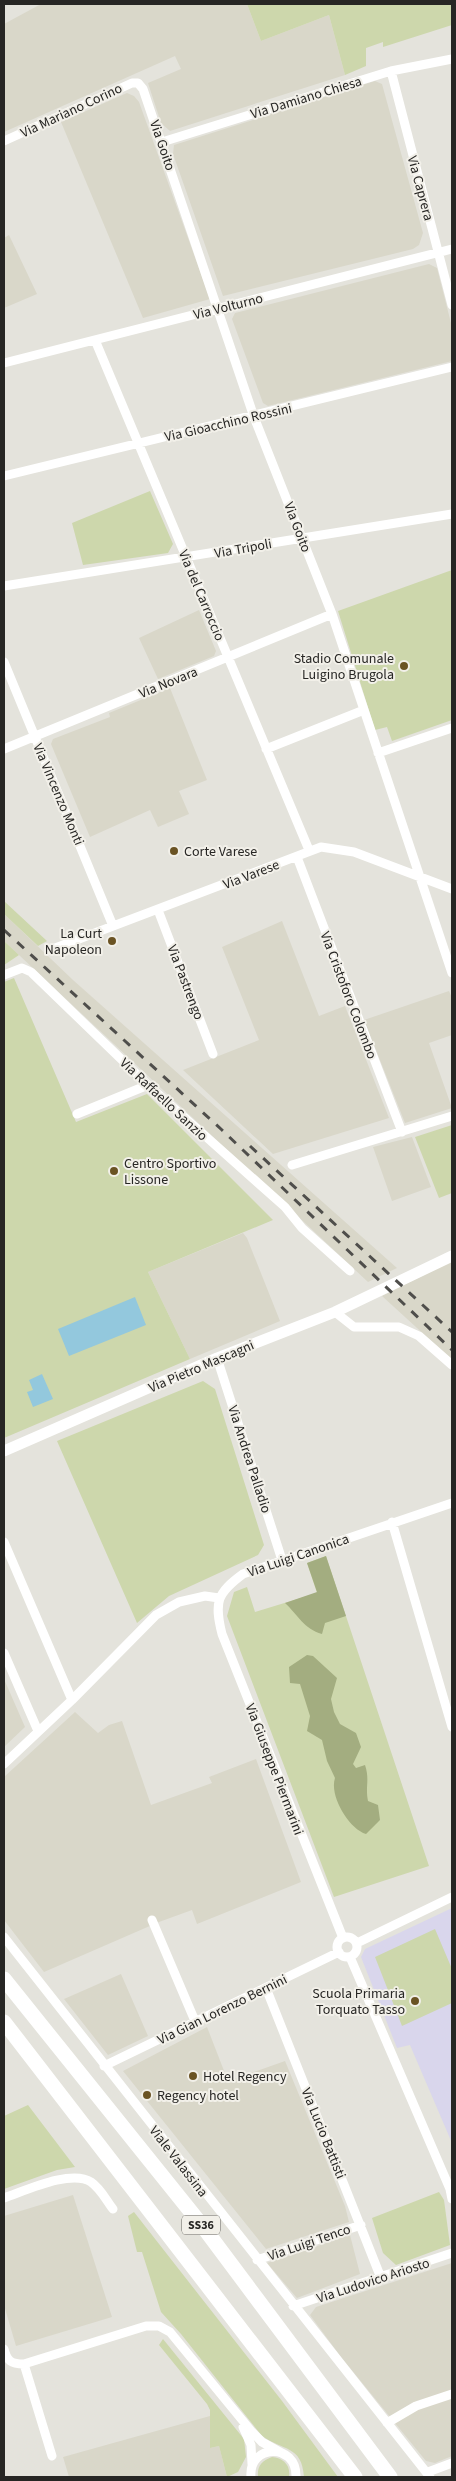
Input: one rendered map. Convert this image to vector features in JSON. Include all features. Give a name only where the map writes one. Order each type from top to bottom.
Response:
[{"type":"highway","name":"SS36","points":[[4,1979],[204,2228],[390,2477]]},
{"type":"highway","name":"SS36","points":[[4,2022],[352,2474]]},
{"type":"street","name":"Via Damiano Chiesa","points":[[162,142],[391,71],[452,59]]},
{"type":"street","name":"Via Caprera","points":[[391,71],[452,305]]},
{"type":"street","name":"Via Mariano Corino","points":[[4,141],[132,83],[138,83]]},
{"type":"street","name":"Via Goito","points":[[138,83],[143,89],[162,142],[254,417],[332,614],[452,973]]},
{"type":"street","name":"Via Volturno","points":[[4,363],[452,249]]},
{"type":"street","name":"Via del Carroccio","points":[[95,340],[309,850]]},
{"type":"street","name":"Via Gioacchino Rossini","points":[[4,476],[452,368]]},
{"type":"street","name":"Via Tripoli","points":[[4,586],[452,514]]},
{"type":"street","name":"Via Novara","points":[[4,749],[332,614]]},
{"type":"street","name":"Via Vincenzo Monti","points":[[4,662],[113,926]]},
{"type":"street","points":[[266,749],[364,710]]},
{"type":"street","points":[[378,753],[452,728]]},
{"type":"street","name":"Via Varese","points":[[50,950],[321,847],[354,852],[419,874],[452,889]]},
{"type":"street","name":"Via Cristoforo Colombo","points":[[297,857],[402,1132]]},
{"type":"street","name":"Via Pastrengo","points":[[158,910],[213,1054]]},
{"type":"street","name":"Via Raffaello Sanzio","points":[[4,975],[22,968],[31,972],[148,1085],[285,1207],[302,1228],[350,1271]]},
{"type":"street","points":[[77,1114],[148,1085]]},
{"type":"street","points":[[292,1165],[452,1116]]},
{"type":"street","name":"Via Pietro Mascagni","points":[[4,1451],[217,1358],[334,1312],[452,1256]]},
{"type":"street","points":[[334,1312],[354,1327],[399,1327],[419,1336],[452,1365]]},
{"type":"street","name":"Via Andrea Palladio","points":[[217,1358],[282,1560]]},
{"type":"street","name":"Via Luigi Canonica","points":[[219,1598],[226,1586],[243,1574],[452,1503]]},
{"type":"street","points":[[392,1522],[451,1716],[452,1727]]},
{"type":"street","points":[[4,1542],[72,1700]]},
{"type":"street","points":[[4,1764],[72,1700],[156,1616],[179,1602],[205,1596],[219,1598]]},
{"type":"street","name":"Via Giuseppe Piermarini","points":[[219,1598],[216,1612],[222,1634],[343,1938]]},
{"type":"street","points":[[4,1653],[38,1731]]},
{"type":"street","points":[[357,1943],[452,1897]]},
{"type":"street","points":[[152,1920],[195,2022]]},
{"type":"street","name":"Viale Valassina","points":[[4,1937],[257,2260],[429,2475]]},
{"type":"street","points":[[350,1957],[339,1952],[338,1944],[343,1938],[352,1938],[357,1943]]},
{"type":"street","points":[[350,1957],[356,1952],[357,1943]]},
{"type":"street","name":"Via Gian Lorenzo Bernini","points":[[104,2066],[339,1952]]},
{"type":"street","points":[[350,1957],[451,2190],[452,2198]]},
{"type":"street","name":"Via Lucio Battisti","points":[[266,1988],[381,2278]]},
{"type":"street","points":[[4,2198],[64,2178],[75,2178],[88,2180],[98,2188],[112,2209]]},
{"type":"street","name":"Via Luigi Tenco","points":[[257,2260],[361,2225]]},
{"type":"street","name":"Via Ludovico Ariosto","points":[[294,2306],[452,2253]]},
{"type":"street","points":[[4,2349],[7,2358],[13,2364],[24,2364],[146,2326],[159,2326],[170,2332],[237,2416],[262,2442],[287,2456],[294,2465],[296,2477]]},
{"type":"street","points":[[24,2364],[52,2456]]},
{"type":"street","points":[[387,2422],[416,2406],[452,2394]]},
{"type":"street","points":[[237,2416],[253,2455],[251,2477]]},
{"type":"street","points":[[252,2466],[255,2460],[266,2452],[273,2451],[287,2456]]},
{"type":"street","points":[[429,2475],[452,2463]]},
{"type":"shaded area","points":[[41,4],[247,4],[261,41],[329,15],[345,75],[170,131],[161,123],[148,83],[181,69],[175,56],[4,132],[4,24]]},
{"type":"shaded area","points":[[375,81],[382,84],[423,233],[419,245],[413,249],[223,296],[173,154],[174,145]]},
{"type":"shaded area","points":[[127,93],[134,96],[139,102],[210,299],[143,318],[61,122]]},
{"type":"shaded area","points":[[9,235],[37,294],[4,308],[4,238]]},
{"type":"shaded area","points":[[429,264],[437,268],[452,327],[452,361],[268,406],[263,403],[232,319],[235,313]]},
{"type":"shaded area","points":[[199,610],[216,651],[214,656],[158,679],[139,638]]},
{"type":"shaded area","points":[[170,688],[207,780],[179,791],[189,814],[158,827],[150,810],[90,837],[51,744],[53,739],[110,717],[109,713]]},
{"type":"shaded area","points":[[4,914],[73,980],[397,1268],[368,1282],[4,941]]},
{"type":"shaded area","points":[[282,921],[319,1016],[345,1006],[389,1118],[273,1154],[183,1070],[259,1040],[222,947]]},
{"type":"shaded area","points":[[449,991],[452,998],[452,1035],[429,1043],[452,1108],[405,1123],[364,1020]]},
{"type":"shaded area","points":[[412,1137],[431,1187],[392,1201],[373,1147]]},
{"type":"shaded area","points":[[243,1233],[247,1238],[280,1321],[190,1359],[148,1272]]},
{"type":"shaded area","points":[[452,1261],[452,1360],[382,1296]]},
{"type":"shaded area","points":[[4,1679],[25,1727],[4,1747]]},
{"type":"shaded area","points":[[75,1712],[98,1733],[109,1725],[122,1721],[151,1805],[212,1783],[209,1777],[256,1759],[301,1882],[197,1924],[192,1910],[159,1922],[44,1972],[4,1920],[4,1777]]},
{"type":"shaded area","name":"Scuola Primaria Torquato Tasso","points":[[452,1908],[452,2143],[410,2045],[397,2048],[361,1957],[365,1949]]},
{"type":"shaded area","points":[[121,1974],[148,2036],[108,2055],[64,1999]]},
{"type":"shaded area","points":[[207,2027],[228,2081],[285,2061],[345,2206],[349,2222],[266,2249],[123,2071]]},
{"type":"shaded area","points":[[73,2195],[112,2317],[16,2346],[4,2305],[4,2216]]},
{"type":"shaded area","points":[[350,2235],[360,2274],[297,2298],[267,2263]]},
{"type":"shaded area","points":[[452,2263],[452,2456],[435,2463],[426,2461],[341,2357],[310,2315],[316,2307]]},
{"type":"shaded area","points":[[210,2416],[210,2448],[219,2446],[227,2477],[69,2477],[63,2457]]},
{"type":"green space","points":[[247,4],[452,4],[452,25],[383,47],[383,42],[366,48],[366,66],[345,75],[329,15],[261,41]]},
{"type":"green space","points":[[150,491],[173,544],[168,553],[83,565],[72,523]]},
{"type":"green space","name":"Stadio Comunale Luigino Brugola","points":[[452,570],[452,720],[392,741],[387,727],[375,730],[338,611]]},
{"type":"green space","points":[[4,901],[47,941],[38,946],[4,914]]},
{"type":"green space","points":[[4,941],[19,955],[4,965]]},
{"type":"green space","name":"Centro Sportivo Lissone","points":[[14,978],[76,1122],[147,1094],[273,1220],[148,1272],[190,1359],[4,1438],[4,982]]},
{"type":"green space","points":[[452,1125],[452,1193],[439,1198],[415,1137]]},
{"type":"green space","points":[[203,1381],[215,1389],[264,1545],[258,1555],[169,1596],[137,1623],[57,1441]]},
{"type":"green space","points":[[326,1556],[429,1866],[334,1897],[227,1616],[234,1592],[247,1587],[255,1612],[317,1593],[307,1563]]},
{"type":"green space","points":[[326,1556],[346,1616],[325,1623],[322,1634],[310,1629],[285,1603],[317,1592],[307,1563]]},
{"type":"green space","points":[[307,1655],[313,1656],[337,1678],[331,1699],[334,1712],[340,1724],[356,1733],[361,1747],[353,1764],[356,1768],[365,1765],[368,1801],[378,1805],[380,1820],[366,1834],[353,1826],[342,1811],[335,1794],[335,1778],[327,1761],[322,1740],[307,1731],[310,1716],[300,1684],[290,1683],[289,1667]]},
{"type":"green space","points":[[435,1929],[452,1969],[452,2003],[402,2026],[375,1957]]},
{"type":"green space","points":[[28,2105],[75,2167],[57,2170],[4,2189],[4,2116]]},
{"type":"green space","points":[[439,2192],[444,2200],[450,2245],[396,2265],[383,2253],[372,2218]]},
{"type":"green space","points":[[134,2212],[282,2401],[338,2477],[304,2477],[300,2459],[290,2450],[262,2436],[181,2334],[161,2312],[142,2252],[137,2252],[128,2216]]},
{"type":"green space","points":[[163,2339],[244,2439],[246,2457],[238,2472],[227,2477],[219,2446],[210,2448],[210,2410],[159,2345]]},
{"type":"green space","points":[[272,2457],[280,2459],[285,2463],[289,2469],[289,2477],[258,2477],[260,2465]]},
{"type":"water","points":[[135,1297],[146,1325],[69,1356],[58,1329]]},
{"type":"water","points":[[42,1374],[53,1399],[33,1407],[27,1392],[33,1390],[29,1380]]},
{"type":"railway","points":[[4,930],[222,1130],[452,1350]]},
{"type":"railway","points":[[250,1146],[452,1332]]},
{"type":"place","name":"Stadio Comunale Luigino Brugola","points":[[404,666]]},
{"type":"place","name":"Corte Varese","points":[[174,851]]},
{"type":"place","name":"La Curt Napoleon","points":[[112,941]]},
{"type":"place","name":"Centro Sportivo Lissone","points":[[114,1171]]},
{"type":"place","name":"Scuola Primaria Torquato Tasso","points":[[415,2001]]},
{"type":"place","name":"Hotel Regency","points":[[193,2076]]},
{"type":"place","name":"Regency hotel","points":[[147,2095]]}]
